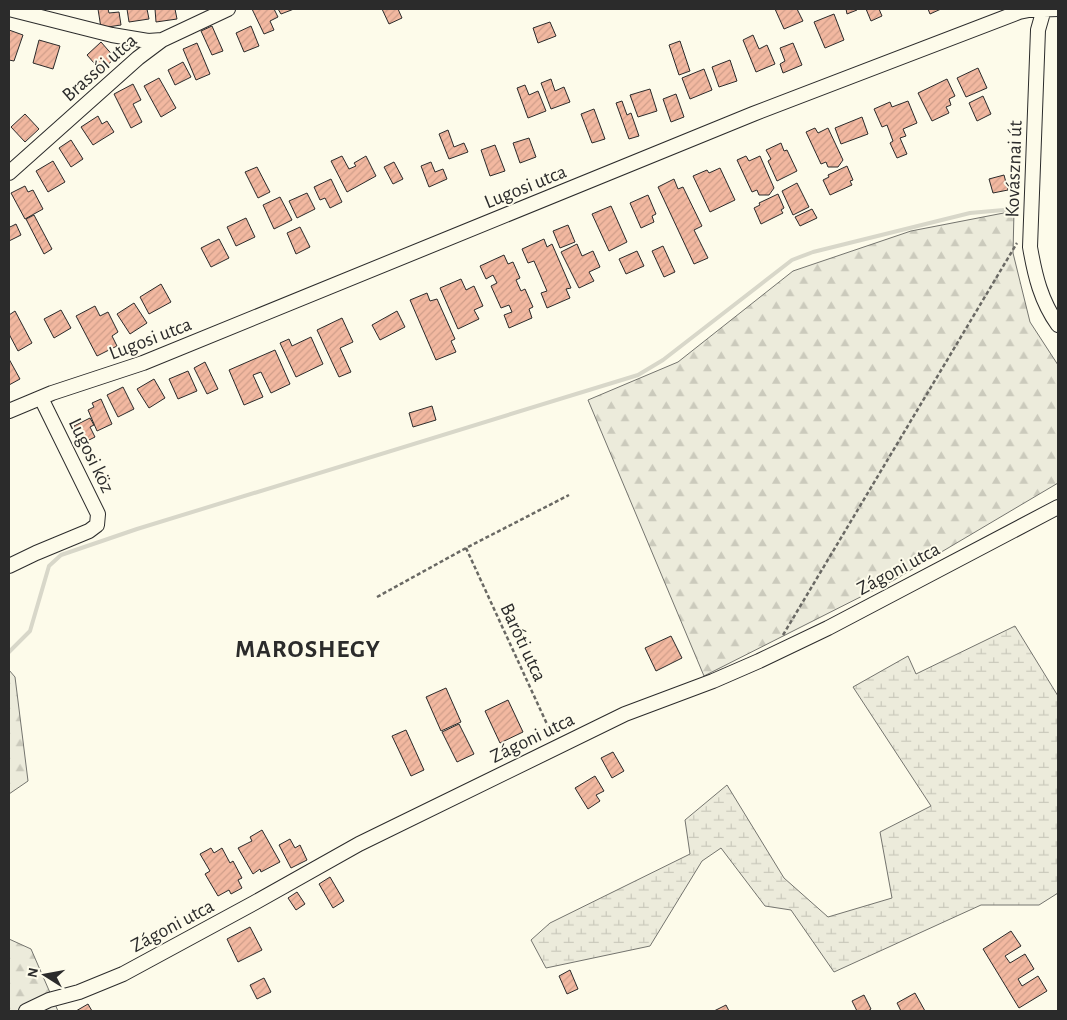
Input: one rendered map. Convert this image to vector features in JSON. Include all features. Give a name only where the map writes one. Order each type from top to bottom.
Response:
[{"type":"street","points":[[9,9],[112,35],[148,41],[162,40]]},
{"type":"street","name":"Brassói utca","points":[[9,173],[138,58],[162,40],[228,9]]},
{"type":"street","name":"Kovásznai út","points":[[1044,9],[1038,30],[1030,247],[1039,291],[1058,325]]},
{"type":"street","name":"Lugosi utca","points":[[9,411],[143,363],[762,110],[1019,12],[1058,9]]},
{"type":"street","name":"Lugosi köz","points":[[9,566],[36,553],[90,532],[97,525],[98,514],[41,398]]},
{"type":"street","name":"Zágoni utca","points":[[26,1011],[49,1000],[79,992],[123,974],[246,908],[359,844],[625,714],[713,681],[770,656],[828,628],[1058,507]]},
{"type":"path","points":[[770,656],[1032,218]]},
{"type":"path","points":[[376,597],[569,495]]},
{"type":"path","name":"Baróti utca","points":[[466,548],[558,747]]},
{"type":"green space","points":[[1014,211],[1013,253],[1030,322],[1058,365],[1058,483],[894,580],[704,676],[588,400],[678,362],[793,271],[911,231]]},
{"type":"green space","points":[[1015,626],[1058,696],[1058,893],[1039,905],[981,905],[834,972],[791,910],[765,906],[721,848],[702,861],[650,946],[546,968],[531,940],[550,923],[690,854],[685,820],[727,785],[784,878],[828,917],[892,898],[880,832],[931,806],[853,687],[908,656],[916,674]]},
{"type":"green space","points":[[9,670],[15,677],[28,781],[9,794]]},
{"type":"green space","points":[[9,939],[31,949],[58,1011],[9,1011]]},
{"type":"building","points":[[98,9],[108,9],[109,13],[119,12],[121,25],[101,28]]},
{"type":"building","points":[[127,9],[147,9],[149,19],[129,22]]},
{"type":"building","points":[[155,9],[175,9],[177,19],[156,22]]},
{"type":"building","points":[[252,9],[274,9],[278,17],[270,21],[274,30],[264,34]]},
{"type":"building","points":[[278,9],[294,9],[281,14]]},
{"type":"building","points":[[382,9],[398,9],[402,18],[389,24]]},
{"type":"building","points":[[775,9],[797,9],[803,21],[784,29]]},
{"type":"building","points":[[846,9],[857,9],[857,10],[847,14]]},
{"type":"building","points":[[866,9],[879,9],[882,16],[871,21]]},
{"type":"building","points":[[928,9],[941,9],[930,14]]},
{"type":"building","points":[[834,14],[844,40],[825,48],[814,22]]},
{"type":"building","points":[[550,22],[556,36],[538,43],[533,28]]},
{"type":"building","points":[[212,26],[223,51],[212,55],[201,31]]},
{"type":"building","points":[[251,26],[259,46],[244,52],[236,33]]},
{"type":"building","points":[[9,30],[23,35],[14,61],[9,60]]},
{"type":"building","points":[[753,35],[759,49],[767,45],[775,64],[756,72],[743,40]]},
{"type":"building","points":[[39,40],[60,46],[53,69],[33,63]]},
{"type":"building","points":[[680,41],[690,71],[679,75],[669,45]]},
{"type":"building","points":[[101,42],[115,58],[101,71],[87,55]]},
{"type":"building","points":[[197,43],[210,74],[196,80],[183,49]]},
{"type":"building","points":[[793,43],[802,65],[783,73],[780,64],[785,61],[780,48]]},
{"type":"building","points":[[730,60],[737,81],[719,87],[712,67]]},
{"type":"building","points":[[183,62],[191,77],[175,85],[168,70]]},
{"type":"building","points":[[978,68],[987,88],[966,97],[957,78]]},
{"type":"building","points":[[704,69],[712,90],[690,99],[682,78]]},
{"type":"building","points":[[159,78],[176,108],[161,117],[144,86]]},
{"type":"building","points":[[551,79],[555,91],[564,87],[570,102],[551,109],[541,83]]},
{"type":"building","points":[[947,79],[955,96],[949,99],[951,105],[946,107],[949,113],[932,121],[918,93]]},
{"type":"building","points":[[133,84],[141,100],[133,104],[142,122],[131,128],[114,94]]},
{"type":"building","points":[[525,85],[529,95],[538,91],[546,111],[528,118],[517,88]]},
{"type":"building","points":[[650,89],[657,111],[638,117],[630,95]]},
{"type":"building","points":[[676,94],[684,117],[671,122],[663,99]]},
{"type":"building","points":[[983,96],[991,114],[977,121],[969,103]]},
{"type":"building","points":[[622,101],[627,115],[631,113],[639,136],[629,139],[616,103]]},
{"type":"building","points":[[908,101],[917,123],[903,129],[906,136],[900,138],[907,154],[897,158],[890,143],[893,141],[887,125],[882,127],[874,109],[890,102],[892,107]]},
{"type":"building","points":[[594,109],[605,139],[592,143],[581,114]]},
{"type":"building","points":[[25,114],[39,129],[25,142],[11,127]]},
{"type":"building","points":[[98,116],[102,124],[107,121],[114,132],[93,145],[81,127]]},
{"type":"building","points":[[862,117],[868,134],[841,144],[835,128]]},
{"type":"building","points":[[815,128],[818,133],[828,128],[843,160],[838,167],[828,167],[826,162],[821,164],[806,132]]},
{"type":"building","points":[[448,130],[454,147],[464,143],[468,152],[449,159],[439,134]]},
{"type":"building","points":[[529,138],[536,157],[520,163],[513,143]]},
{"type":"building","points":[[71,140],[83,159],[71,167],[59,148]]},
{"type":"building","points":[[781,143],[784,151],[787,150],[797,171],[777,181],[768,161],[771,159],[766,150]]},
{"type":"building","points":[[495,145],[505,171],[490,176],[481,150]]},
{"type":"building","points":[[342,156],[349,169],[356,166],[354,163],[366,156],[376,176],[347,192],[331,161]]},
{"type":"building","points":[[746,156],[749,161],[760,156],[774,188],[769,195],[759,195],[757,190],[752,192],[737,160]]},
{"type":"building","points":[[53,161],[65,182],[48,192],[36,171]]},
{"type":"building","points":[[394,162],[403,179],[393,184],[384,167]]},
{"type":"building","points":[[431,162],[435,172],[443,169],[447,179],[429,187],[421,166]]},
{"type":"building","points":[[847,166],[853,180],[850,181],[852,185],[830,195],[823,180],[829,177],[828,175]]},
{"type":"building","points":[[257,167],[270,192],[258,198],[245,172]]},
{"type":"building","points":[[720,168],[735,200],[710,212],[693,176],[707,170],[709,173]]},
{"type":"building","points":[[1004,175],[1008,190],[993,193],[989,179]]},
{"type":"building","points":[[331,179],[342,202],[330,208],[325,198],[320,200],[314,187]]},
{"type":"building","points":[[674,179],[678,189],[683,187],[702,226],[694,230],[708,258],[694,264],[658,187]]},
{"type":"building","points":[[797,183],[809,207],[793,215],[782,191]]},
{"type":"building","points":[[25,186],[28,192],[33,190],[43,209],[25,219],[11,193]]},
{"type":"building","points":[[307,193],[315,209],[297,218],[289,201]]},
{"type":"building","points":[[778,194],[784,208],[781,210],[783,213],[761,224],[754,208],[760,205],[759,203]]},
{"type":"building","points":[[648,195],[656,214],[652,216],[654,222],[641,228],[630,203]]},
{"type":"building","points":[[280,197],[292,220],[274,229],[263,205]]},
{"type":"building","points":[[611,206],[627,242],[609,251],[592,214]]},
{"type":"building","points":[[812,209],[817,218],[800,226],[795,217]]},
{"type":"building","points":[[34,215],[52,249],[44,254],[26,219]]},
{"type":"building","points":[[246,218],[255,237],[236,246],[227,227]]},
{"type":"building","points":[[16,224],[21,235],[9,241],[9,225],[10,227]]},
{"type":"building","points":[[568,225],[575,242],[560,248],[553,231]]},
{"type":"building","points":[[300,227],[310,247],[296,254],[287,233]]},
{"type":"building","points":[[219,239],[229,258],[211,267],[201,248]]},
{"type":"building","points":[[544,239],[547,247],[552,244],[571,288],[566,289],[570,298],[547,308],[541,293],[547,291],[534,261],[528,263],[522,249]]},
{"type":"building","points":[[577,244],[582,256],[593,251],[600,267],[589,272],[594,281],[579,288],[561,252]]},
{"type":"building","points":[[663,246],[675,272],[664,277],[652,251]]},
{"type":"building","points":[[637,251],[644,266],[626,274],[619,259]]},
{"type":"building","points":[[504,255],[508,264],[513,262],[520,278],[516,280],[521,291],[525,289],[533,307],[529,309],[532,318],[509,328],[504,315],[512,312],[509,305],[501,308],[491,286],[497,283],[493,275],[486,279],[480,266]]},
{"type":"building","points":[[461,279],[466,290],[474,286],[483,306],[474,310],[479,319],[458,329],[440,288]]},
{"type":"building","points":[[161,284],[171,302],[149,314],[140,297]]},
{"type":"building","points":[[427,293],[430,301],[437,299],[455,339],[451,341],[456,352],[436,360],[410,300]]},
{"type":"building","points":[[134,303],[147,323],[130,334],[117,314]]},
{"type":"building","points":[[95,306],[100,316],[108,312],[118,332],[112,336],[117,346],[97,356],[76,316]]},
{"type":"building","points":[[61,310],[71,328],[54,338],[44,319]]},
{"type":"building","points":[[15,311],[32,343],[18,351],[9,334],[9,315]]},
{"type":"building","points":[[397,311],[405,327],[380,340],[372,325]]},
{"type":"building","points":[[342,318],[353,342],[340,348],[351,372],[339,377],[317,330]]},
{"type":"building","points":[[311,337],[323,364],[296,377],[280,343],[289,339],[292,346]]},
{"type":"building","points":[[275,350],[290,384],[271,393],[261,372],[253,375],[263,397],[244,405],[229,370]]},
{"type":"building","points":[[9,359],[20,379],[9,385]]},
{"type":"building","points":[[205,362],[218,389],[207,394],[194,368]]},
{"type":"building","points":[[188,371],[197,391],[178,399],[169,379]]},
{"type":"building","points":[[154,379],[165,398],[149,408],[137,389]]},
{"type":"building","points":[[123,387],[134,409],[118,417],[107,395]]},
{"type":"building","points":[[101,399],[112,424],[97,431],[88,410],[94,407],[92,403]]},
{"type":"building","points":[[432,406],[436,420],[413,427],[409,413]]},
{"type":"building","points":[[90,418],[94,425],[90,427],[95,437],[83,443],[74,426]]},
{"type":"building","points":[[671,636],[682,658],[656,671],[645,648]]},
{"type":"building","points":[[446,688],[461,722],[441,731],[426,697]]},
{"type":"building","points":[[508,700],[523,732],[500,743],[485,711]]},
{"type":"building","points":[[459,724],[474,754],[457,762],[442,732]]},
{"type":"building","points":[[406,730],[424,770],[411,776],[392,736]]},
{"type":"building","points":[[613,752],[624,771],[612,778],[601,758]]},
{"type":"building","points":[[595,776],[604,791],[596,795],[600,801],[588,809],[575,788]]},
{"type":"building","points":[[262,830],[280,862],[261,872],[260,869],[253,874],[238,848],[252,841],[250,837]]},
{"type":"building","points":[[290,839],[295,848],[300,845],[307,860],[291,868],[279,845]]},
{"type":"building","points":[[211,848],[214,853],[222,848],[230,863],[233,861],[242,878],[238,880],[242,888],[231,894],[229,890],[218,896],[205,874],[210,871],[200,854]]},
{"type":"building","points":[[330,877],[344,901],[333,908],[319,884]]},
{"type":"building","points":[[297,892],[305,904],[296,910],[288,898]]},
{"type":"building","points":[[250,927],[262,950],[238,962],[227,939]]},
{"type":"building","points":[[1011,931],[1021,946],[1005,956],[1010,963],[1025,954],[1034,969],[1018,979],[1022,986],[1038,976],[1047,991],[1019,1008],[983,949]]},
{"type":"building","points":[[570,970],[578,989],[567,994],[559,976]]},
{"type":"building","points":[[264,978],[271,992],[257,999],[250,985]]},
{"type":"building","points":[[915,993],[925,1011],[901,1011],[897,1003]]},
{"type":"building","points":[[864,995],[871,1009],[868,1011],[857,1011],[852,1001]]},
{"type":"building","points":[[88,1004],[92,1011],[76,1011]]},
{"type":"building","points":[[726,1005],[729,1011],[714,1011]]},
{"type":"waterway","points":[[9,652],[30,631],[49,566],[61,555],[137,529],[638,375],[663,360],[792,260],[813,252],[970,213],[1015,209]]},
{"type":"district","name":"MAROSHEGY","points":[[308,648]]}]
